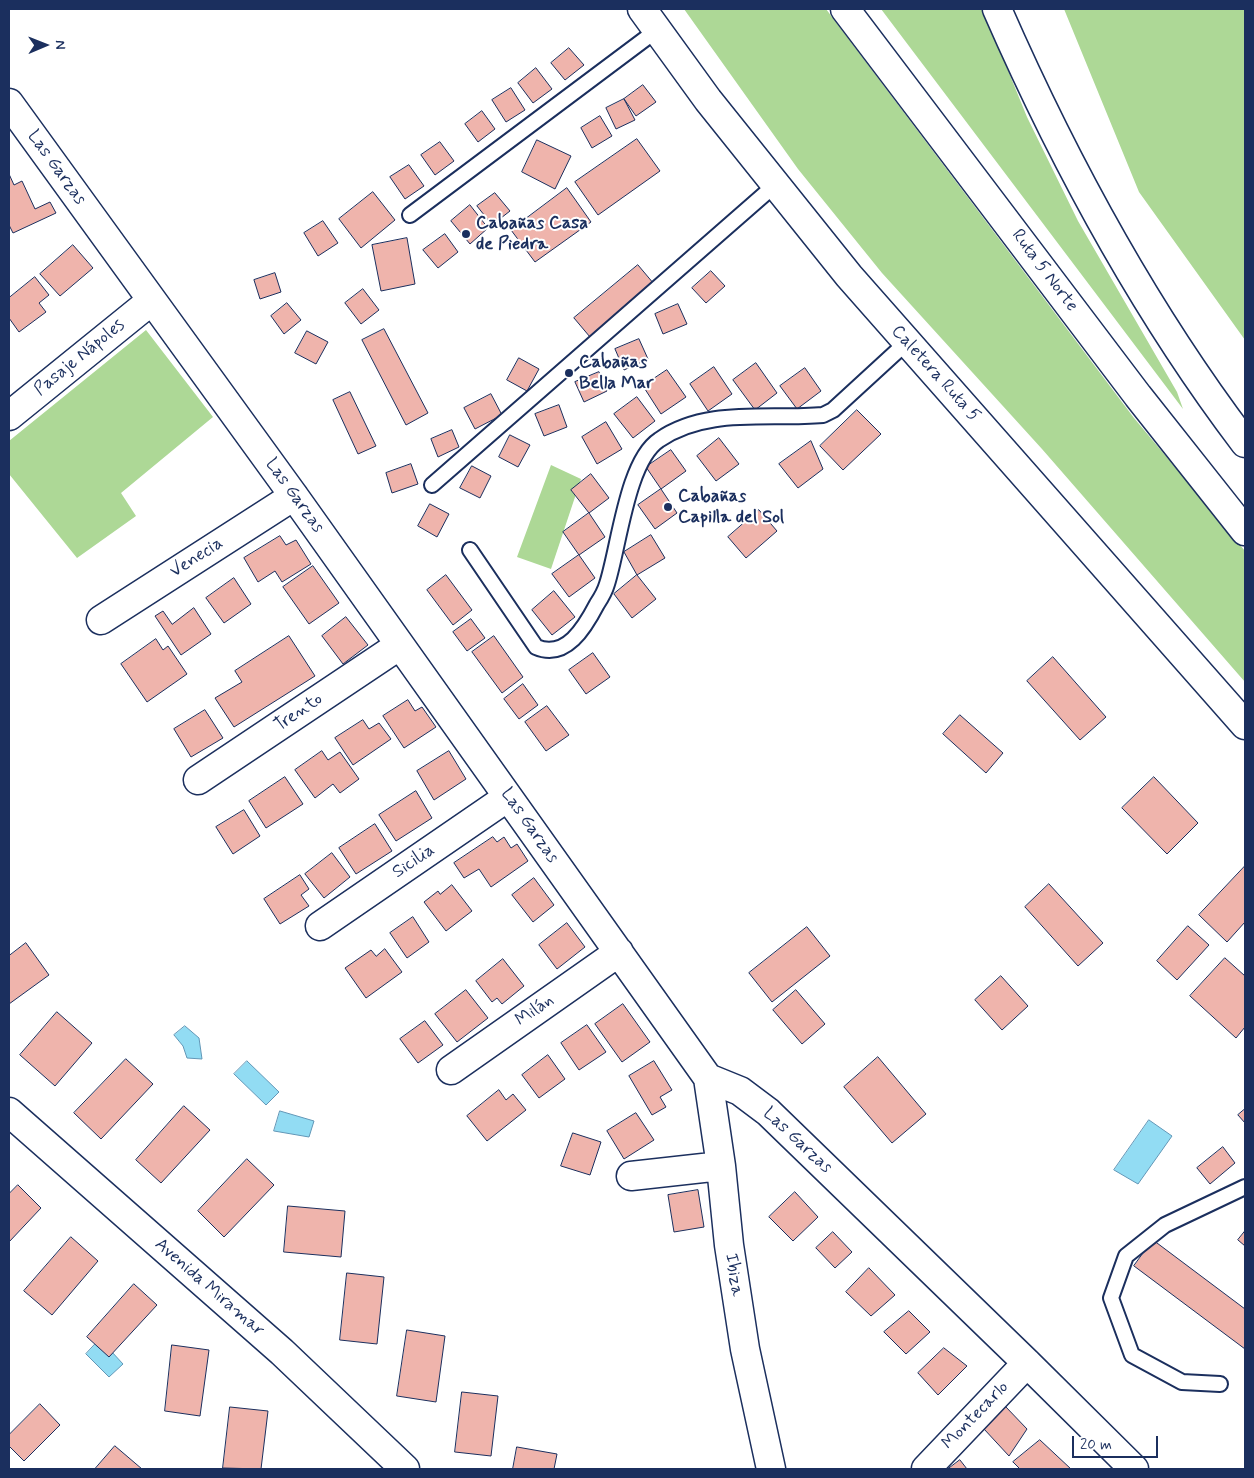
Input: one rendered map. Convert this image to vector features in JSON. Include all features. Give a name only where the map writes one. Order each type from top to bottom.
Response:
[{"type":"main road","name":"Ruta 5 Norte","points":[[845,9],[1138,396],[1245,531]]},
{"type":"main road","points":[[997,9],[1055,135],[1116,249],[1178,348],[1245,443]]},
{"type":"main road","name":"Caletera Ruta 5","points":[[649,20],[708,100],[849,276],[906,343],[1245,725]]},
{"type":"main road","name":"Las Garzas","points":[[12,115],[294,496],[708,1078],[740,1091],[768,1112],[1134,1469]]},
{"type":"main road","name":"Pasaje Nápoles","points":[[9,416],[151,301]]},
{"type":"main road","name":"Venecia","points":[[101,620],[294,496]]},
{"type":"main road","name":"Trento","points":[[198,780],[400,645]]},
{"type":"main road","name":"Sicilia","points":[[320,926],[508,797]]},
{"type":"main road","name":"Milán","points":[[451,1070],[619,952]]},
{"type":"main road","name":"Ibiza","points":[[708,1078],[721,1166],[728,1245],[745,1349],[771,1469]]},
{"type":"main road","name":"Avenida Miramar","points":[[9,1112],[282,1352],[405,1469]]},
{"type":"main road","points":[[631,1176],[721,1166]]},
{"type":"main road","name":"Montecarlo","points":[[926,1469],[1027,1363]]},
{"type":"lane","points":[[410,215],[649,20]]},
{"type":"lane","points":[[432,485],[775,185]]},
{"type":"lane","points":[[470,550],[536,646],[543,650],[557,649],[568,644],[581,632],[607,586],[633,483],[641,460],[659,440],[683,427],[698,422],[720,419],[823,415],[833,410],[906,343]]},
{"type":"lane","points":[[1220,1384],[1182,1382],[1132,1355],[1111,1298],[1126,1256],[1165,1225],[1245,1187]]},
{"type":"green space","points":[[684,9],[826,9],[1134,418],[1245,551],[1245,682],[1042,449],[882,273],[798,169]]},
{"type":"green space","points":[[881,9],[983,9],[1027,117],[1078,221],[1177,392],[1183,409]]},
{"type":"green space","points":[[1064,9],[1245,9],[1245,340],[1139,192]]},
{"type":"green space","points":[[146,330],[213,417],[121,493],[136,516],[77,558],[9,474],[9,441]]},
{"type":"green space","points":[[551,465],[581,479],[551,569],[517,557]]},
{"type":"water","points":[[185,1026],[199,1038],[202,1059],[187,1058],[183,1046],[174,1035]]},
{"type":"water","points":[[247,1061],[279,1092],[266,1105],[234,1074]]},
{"type":"water","points":[[280,1111],[314,1121],[309,1137],[274,1131]]},
{"type":"water","points":[[1149,1120],[1172,1136],[1138,1184],[1114,1170]]},
{"type":"water","points":[[100,1339],[123,1364],[109,1377],[86,1354]]},
{"type":"building","points":[[569,48],[584,65],[565,80],[551,63]]},
{"type":"building","points":[[536,68],[552,89],[533,103],[518,83]]},
{"type":"building","points":[[643,85],[656,102],[636,116],[624,99]]},
{"type":"building","points":[[511,88],[525,110],[506,122],[492,100]]},
{"type":"building","points":[[624,99],[635,120],[616,129],[606,108]]},
{"type":"building","points":[[482,111],[495,129],[478,142],[465,124]]},
{"type":"building","points":[[600,116],[612,136],[592,148],[581,128]]},
{"type":"building","points":[[637,139],[660,171],[598,215],[575,182]]},
{"type":"building","points":[[537,140],[571,156],[555,189],[522,172]]},
{"type":"building","points":[[440,142],[454,161],[435,175],[421,155]]},
{"type":"building","points":[[409,165],[424,186],[405,199],[390,177]]},
{"type":"building","points":[[9,174],[14,185],[22,181],[35,209],[50,202],[56,213],[13,233],[9,225]]},
{"type":"building","points":[[567,188],[591,222],[535,262],[511,230]]},
{"type":"building","points":[[373,192],[395,220],[361,248],[339,219]]},
{"type":"building","points":[[495,193],[510,211],[492,225],[477,206]]},
{"type":"building","points":[[470,205],[488,228],[470,244],[451,221]]},
{"type":"building","points":[[323,221],[338,243],[318,256],[304,233]]},
{"type":"building","points":[[445,234],[458,252],[438,268],[423,250]]},
{"type":"building","points":[[407,238],[415,284],[381,291],[372,245]]},
{"type":"building","points":[[73,245],[93,268],[60,296],[40,274]]},
{"type":"building","points":[[638,265],[654,284],[590,337],[574,318]]},
{"type":"building","points":[[711,271],[725,286],[706,303],[692,288]]},
{"type":"building","points":[[275,273],[281,292],[260,299],[254,280]]},
{"type":"building","points":[[35,277],[49,295],[39,303],[46,312],[19,332],[9,318],[9,298]]},
{"type":"building","points":[[363,289],[379,310],[361,324],[345,303]]},
{"type":"building","points":[[287,303],[301,320],[284,334],[271,316]]},
{"type":"building","points":[[678,304],[687,324],[663,334],[655,314]]},
{"type":"building","points":[[384,329],[428,413],[406,425],[362,340]]},
{"type":"building","points":[[307,331],[328,342],[316,364],[295,353]]},
{"type":"building","points":[[639,339],[648,359],[624,370],[615,349]]},
{"type":"building","points":[[519,358],[539,369],[527,391],[507,380]]},
{"type":"building","points":[[756,363],[777,393],[755,410],[733,380]]},
{"type":"building","points":[[714,367],[732,394],[708,411],[690,384]]},
{"type":"building","points":[[805,368],[821,391],[797,409],[780,386]]},
{"type":"building","points":[[667,370],[686,397],[661,414],[643,386]]},
{"type":"building","points":[[599,372],[607,391],[584,402],[575,382]]},
{"type":"building","points":[[350,392],[376,446],[358,454],[333,400]]},
{"type":"building","points":[[491,394],[502,415],[475,429],[464,408]]},
{"type":"building","points":[[637,397],[655,421],[633,438],[614,414]]},
{"type":"building","points":[[559,405],[567,427],[544,436],[535,414]]},
{"type":"building","points":[[857,410],[881,434],[843,470],[820,446]]},
{"type":"building","points":[[606,422],[622,449],[597,464],[582,437]]},
{"type":"building","points":[[452,430],[459,447],[438,457],[431,439]]},
{"type":"building","points":[[510,435],[530,445],[518,467],[499,457]]},
{"type":"building","points":[[719,438],[739,464],[716,481],[697,456]]},
{"type":"building","points":[[811,441],[823,469],[798,488],[779,464]]},
{"type":"building","points":[[671,450],[686,471],[661,489],[646,467]]},
{"type":"building","points":[[411,464],[418,484],[392,493],[386,473]]},
{"type":"building","points":[[472,466],[491,476],[480,498],[460,488]]},
{"type":"building","points":[[591,474],[609,498],[589,513],[571,490]]},
{"type":"building","points":[[661,489],[677,513],[655,529],[638,505]]},
{"type":"building","points":[[430,504],[449,514],[437,537],[418,526]]},
{"type":"building","points":[[759,510],[777,531],[746,558],[728,537]]},
{"type":"building","points":[[589,513],[605,537],[579,555],[563,532]]},
{"type":"building","points":[[651,535],[665,558],[637,575],[624,552]]},
{"type":"building","points":[[280,536],[286,545],[296,540],[311,564],[282,582],[275,571],[258,582],[244,558]]},
{"type":"building","points":[[579,555],[595,578],[569,597],[552,574]]},
{"type":"building","points":[[313,566],[339,603],[309,624],[283,587]]},
{"type":"building","points":[[446,575],[472,610],[453,625],[427,590]]},
{"type":"building","points":[[637,575],[656,599],[632,618],[614,594]]},
{"type":"building","points":[[234,578],[251,604],[224,623],[206,598]]},
{"type":"building","points":[[554,591],[575,617],[552,635],[532,610]]},
{"type":"building","points":[[194,608],[211,634],[181,655],[155,616],[163,611],[172,624]]},
{"type":"building","points":[[346,617],[368,645],[343,664],[322,636]]},
{"type":"building","points":[[471,619],[485,638],[467,651],[453,632]]},
{"type":"building","points":[[289,636],[315,676],[234,727],[215,698],[242,682],[235,671]]},
{"type":"building","points":[[494,636],[523,677],[502,693],[472,652]]},
{"type":"building","points":[[156,639],[163,650],[168,646],[187,674],[147,702],[121,664]]},
{"type":"building","points":[[593,653],[610,677],[586,694],[569,670]]},
{"type":"building","points":[[1053,657],[1106,717],[1080,740],[1027,681]]},
{"type":"building","points":[[523,684],[538,705],[519,719],[504,699]]},
{"type":"building","points":[[408,700],[415,711],[422,707],[436,727],[404,748],[383,716]]},
{"type":"building","points":[[547,706],[569,735],[546,751],[525,722]]},
{"type":"building","points":[[205,710],[223,738],[191,757],[174,729]]},
{"type":"building","points":[[960,715],[1003,753],[986,773],[943,734]]},
{"type":"building","points":[[363,720],[369,729],[379,723],[391,739],[353,765],[335,738]]},
{"type":"building","points":[[322,751],[328,760],[340,752],[359,779],[340,793],[333,784],[315,798],[295,770]]},
{"type":"building","points":[[449,751],[466,779],[434,800],[417,771]]},
{"type":"building","points":[[285,777],[303,804],[266,828],[249,801]]},
{"type":"building","points":[[1154,777],[1198,823],[1167,854],[1122,808]]},
{"type":"building","points":[[416,791],[432,818],[396,841],[379,815]]},
{"type":"building","points":[[244,810],[260,836],[233,854],[216,827]]},
{"type":"building","points":[[375,824],[392,851],[356,874],[339,848]]},
{"type":"building","points":[[493,837],[497,842],[504,837],[511,848],[517,844],[528,861],[491,887],[479,869],[464,878],[454,863]]},
{"type":"building","points":[[332,853],[350,877],[324,898],[305,874]]},
{"type":"building","points":[[1245,866],[1245,922],[1227,942],[1199,915]]},
{"type":"building","points":[[300,875],[309,889],[301,895],[309,906],[280,924],[264,899]]},
{"type":"building","points":[[534,878],[554,905],[533,922],[512,895]]},
{"type":"building","points":[[1049,884],[1103,943],[1078,966],[1025,907]]},
{"type":"building","points":[[452,885],[472,911],[446,931],[424,902],[438,891],[440,894]]},
{"type":"building","points":[[413,917],[429,942],[407,958],[390,933]]},
{"type":"building","points":[[567,923],[585,947],[557,969],[539,945]]},
{"type":"building","points":[[1188,926],[1209,945],[1177,980],[1157,961]]},
{"type":"building","points":[[807,927],[830,956],[772,1002],[749,973]]},
{"type":"building","points":[[26,943],[49,975],[9,1004],[9,956]]},
{"type":"building","points":[[385,949],[402,972],[366,998],[345,968],[371,950],[376,956]]},
{"type":"building","points":[[1225,958],[1245,976],[1245,1027],[1236,1038],[1190,996]]},
{"type":"building","points":[[503,959],[524,986],[502,1004],[497,998],[492,1002],[476,981]]},
{"type":"building","points":[[1001,976],[1028,1006],[1002,1030],[975,1000]]},
{"type":"building","points":[[466,990],[488,1018],[457,1042],[435,1014]]},
{"type":"building","points":[[796,990],[825,1024],[802,1044],[773,1010]]},
{"type":"building","points":[[623,1004],[650,1042],[622,1062],[595,1024]]},
{"type":"building","points":[[57,1012],[92,1043],[55,1086],[20,1055]]},
{"type":"building","points":[[425,1021],[443,1045],[418,1063],[400,1039]]},
{"type":"building","points":[[587,1025],[606,1052],[579,1070],[561,1043]]},
{"type":"building","points":[[548,1055],[565,1079],[539,1098],[522,1075]]},
{"type":"building","points":[[878,1057],[926,1114],[892,1143],[844,1087]]},
{"type":"building","points":[[126,1059],[153,1084],[101,1139],[74,1113]]},
{"type":"building","points":[[654,1061],[672,1090],[660,1097],[666,1107],[652,1115],[629,1076]]},
{"type":"building","points":[[499,1090],[506,1100],[513,1094],[526,1110],[487,1141],[467,1116]]},
{"type":"building","points":[[184,1106],[210,1130],[161,1183],[136,1160]]},
{"type":"building","points":[[1245,1109],[1245,1123],[1238,1115]]},
{"type":"building","points":[[636,1113],[654,1140],[624,1159],[607,1131]]},
{"type":"building","points":[[573,1133],[601,1142],[590,1175],[561,1166]]},
{"type":"building","points":[[1223,1147],[1235,1163],[1210,1184],[1197,1168]]},
{"type":"building","points":[[247,1159],[274,1185],[224,1237],[198,1211]]},
{"type":"building","points":[[18,1185],[41,1208],[9,1242],[9,1194]]},
{"type":"building","points":[[698,1190],[704,1227],[674,1232],[668,1195]]},
{"type":"building","points":[[795,1192],[818,1217],[793,1241],[769,1217]]},
{"type":"building","points":[[288,1206],[345,1211],[341,1257],[284,1252]]},
{"type":"building","points":[[1245,1231],[1245,1246],[1238,1240]]},
{"type":"building","points":[[833,1232],[852,1252],[835,1268],[816,1248]]},
{"type":"building","points":[[71,1237],[98,1261],[52,1315],[24,1291]]},
{"type":"building","points":[[1153,1240],[1245,1309],[1245,1349],[1134,1266]]},
{"type":"building","points":[[869,1268],[895,1295],[871,1316],[846,1292]]},
{"type":"building","points":[[347,1273],[384,1277],[377,1344],[340,1340]]},
{"type":"building","points":[[134,1284],[157,1305],[109,1357],[87,1337]]},
{"type":"building","points":[[909,1311],[930,1332],[906,1354],[884,1332]]},
{"type":"building","points":[[407,1330],[445,1336],[436,1402],[397,1396]]},
{"type":"building","points":[[172,1345],[209,1350],[200,1416],[165,1411]]},
{"type":"building","points":[[944,1348],[967,1366],[938,1395],[918,1373]]},
{"type":"building","points":[[462,1392],[498,1396],[491,1456],[455,1452]]},
{"type":"building","points":[[40,1404],[60,1425],[24,1461],[9,1446],[9,1435]]},
{"type":"building","points":[[1005,1406],[1027,1429],[1009,1456],[984,1429]]},
{"type":"building","points":[[230,1407],[268,1411],[261,1469],[223,1468]]},
{"type":"building","points":[[1040,1440],[1071,1469],[1020,1469],[1013,1462]]},
{"type":"building","points":[[115,1446],[142,1469],[95,1469]]},
{"type":"building","points":[[517,1447],[557,1454],[554,1469],[513,1469]]},
{"type":"building","points":[[960,1460],[967,1469],[948,1469]]},
{"type":"place","name":"Cabañas Casa de Piedra","points":[[466,234]]},
{"type":"place","name":"Cabañas Bella Mar","points":[[569,373]]},
{"type":"place","name":"Cabañas Capilla del Sol","points":[[668,507]]}]
